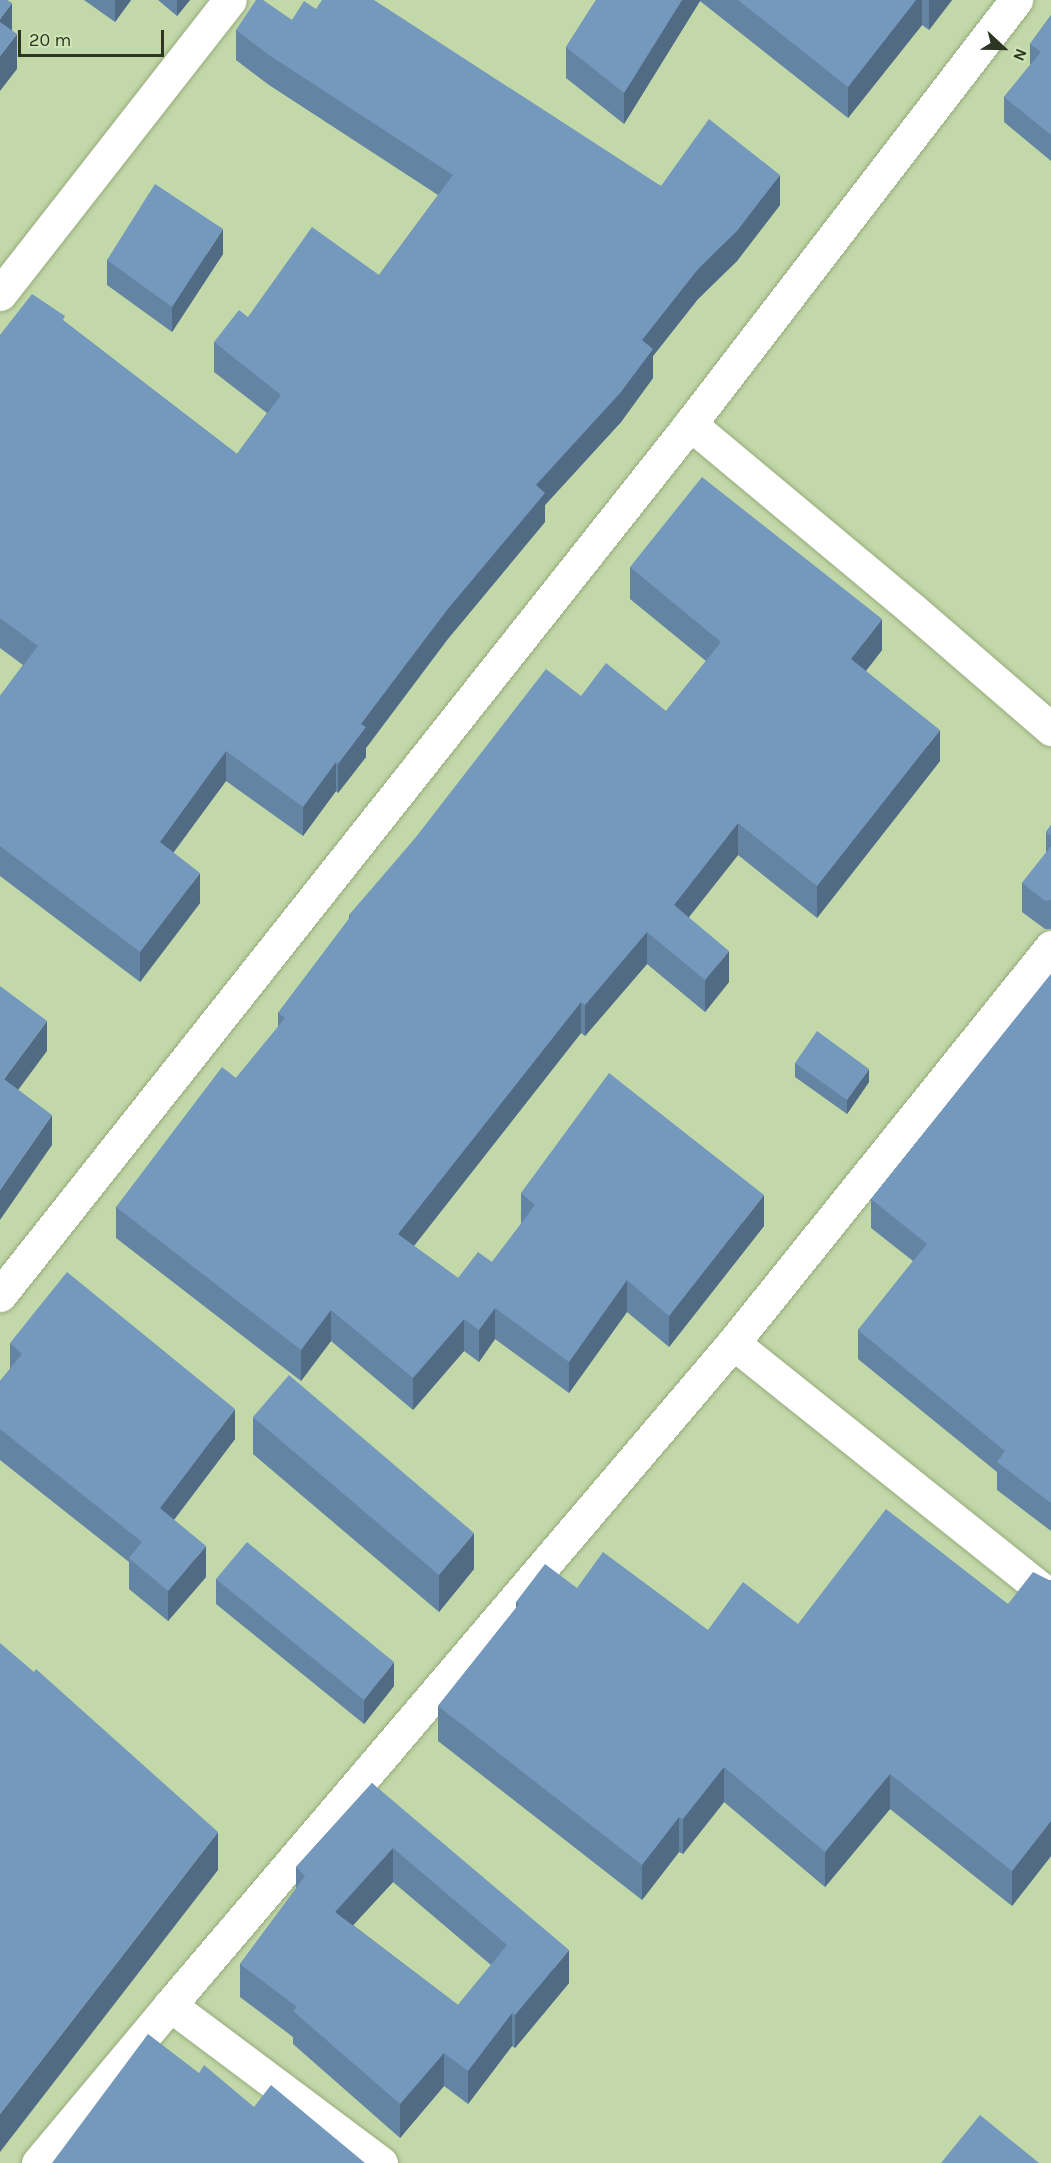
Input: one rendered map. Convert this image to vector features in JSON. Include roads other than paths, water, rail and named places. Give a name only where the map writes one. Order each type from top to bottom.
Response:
[{"type":"street","points":[[0,294],[230,0]]},
{"type":"street","points":[[0,1295],[690,424],[1016,0]]},
{"type":"street","points":[[690,424],[912,609],[1051,729]]},
{"type":"street","points":[[39,2163],[170,2005],[733,1343],[1051,947]]},
{"type":"street","points":[[733,1343],[1051,1597]]},
{"type":"street","points":[[170,2005],[381,2163]]}]
